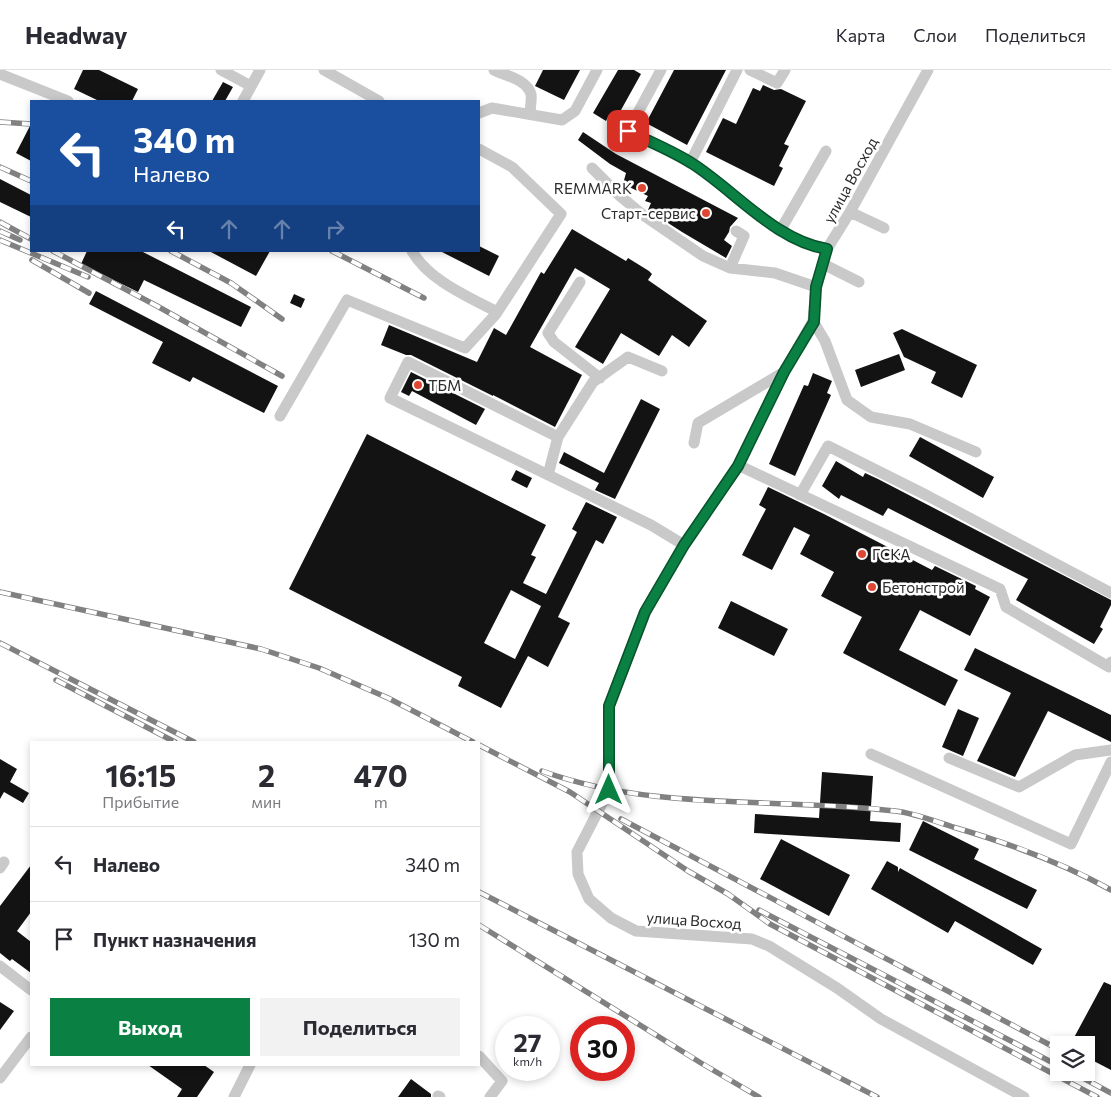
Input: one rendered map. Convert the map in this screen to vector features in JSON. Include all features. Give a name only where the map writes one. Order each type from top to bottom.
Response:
[{"type":"street","points":[[221,70],[251,86]]},
{"type":"street","points":[[244,100],[260,70]]},
{"type":"street","points":[[324,70],[377,100]]},
{"type":"street","points":[[494,70],[508,77],[521,80],[530,93],[530,114]]},
{"type":"street","points":[[480,113],[492,108],[562,120],[574,111],[597,70]]},
{"type":"street","points":[[661,70],[628,131],[690,163],[780,231],[819,248],[827,249]]},
{"type":"street","points":[[690,163],[737,70]]},
{"type":"street","points":[[750,70],[778,83],[784,70]]},
{"type":"street","name":"улица Восход","points":[[928,70],[850,212],[827,249],[816,287],[814,322],[784,372],[738,466],[684,545],[645,612],[609,706],[609,790],[577,852],[578,874],[589,899],[611,918],[636,930],[752,939],[770,946],[837,988],[881,1019],[1024,1097]]},
{"type":"street","points":[[0,74],[65,100]]},
{"type":"street","points":[[280,416],[347,300],[465,348],[497,312],[561,214],[512,167],[480,150]]},
{"type":"street","points":[[780,231],[826,150]]},
{"type":"street","points":[[592,168],[620,196],[643,215],[703,256],[730,268],[774,273],[816,287]]},
{"type":"street","points":[[850,212],[884,228]]},
{"type":"street","points":[[730,268],[744,236],[736,231]]},
{"type":"street","points":[[413,252],[416,258],[438,278],[497,312]]},
{"type":"street","points":[[823,264],[858,282]]},
{"type":"street","points":[[580,282],[548,333],[554,342],[600,378]]},
{"type":"street","points":[[814,322],[825,340],[846,400],[871,417],[910,424],[976,452]]},
{"type":"street","points":[[548,474],[558,437],[593,382],[628,357],[662,371]]},
{"type":"street","points":[[558,437],[408,362],[390,398],[651,525],[684,545]]},
{"type":"street","points":[[694,443],[698,423],[784,372]]},
{"type":"street","points":[[800,495],[828,446],[928,496],[1111,593]]},
{"type":"street","points":[[738,466],[1000,589],[1006,607],[1109,666],[1111,662]]},
{"type":"street","points":[[949,758],[1019,787],[1075,755],[1111,750]]},
{"type":"street","points":[[871,754],[1071,844],[1111,762]]},
{"type":"street","points":[[0,966],[30,989]]},
{"type":"street","points":[[0,1078],[30,1038]]},
{"type":"street","points":[[480,1057],[502,1081],[490,1097]]},
{"type":"street","points":[[234,1097],[250,1066]]},
{"type":"building","points":[[83,70],[99,70],[138,89],[132,100],[97,100],[74,89]]},
{"type":"building","points":[[543,70],[580,70],[564,100],[535,86]]},
{"type":"building","points":[[618,70],[634,70],[641,74],[616,119],[609,115],[606,121],[593,113]]},
{"type":"building","points":[[674,70],[726,70],[687,145],[646,123]]},
{"type":"building","points":[[223,82],[233,87],[226,100],[213,100]]},
{"type":"building","points":[[763,85],[774,90],[781,89],[806,101],[784,144],[789,146],[779,166],[783,168],[774,186],[706,152],[723,118],[736,124],[753,88],[760,91]]},
{"type":"building","points":[[30,126],[30,160],[16,153]]},
{"type":"building","points":[[583,132],[616,154],[738,218],[730,227],[724,240],[732,246],[726,258],[648,210],[651,203],[645,201],[648,196],[623,184],[626,173],[610,164],[578,140]]},
{"type":"building","points":[[0,179],[30,194],[30,217],[0,202]]},
{"type":"building","points":[[572,229],[626,261],[628,258],[649,271],[652,274],[648,280],[707,321],[689,347],[672,335],[659,356],[621,333],[603,364],[575,347],[610,289],[575,268],[530,347],[582,375],[555,427],[411,355],[406,355],[381,345],[389,325],[477,362],[494,328],[506,335],[541,272],[544,274]]},
{"type":"building","points":[[480,246],[499,256],[489,276],[442,252],[480,252]]},
{"type":"building","points":[[87,252],[143,252],[251,307],[241,327],[144,280],[138,292],[81,264]]},
{"type":"building","points":[[211,252],[269,252],[256,276]]},
{"type":"building","points":[[96,291],[278,386],[264,413],[193,377],[190,382],[152,363],[163,342],[89,304]]},
{"type":"building","points":[[294,294],[305,299],[301,308],[290,303]]},
{"type":"building","points":[[902,329],[977,365],[962,398],[931,383],[936,372],[904,357],[893,333]]},
{"type":"building","points":[[899,354],[905,370],[861,387],[855,370]]},
{"type":"building","points":[[411,372],[485,409],[476,425],[412,391],[409,396],[401,392]]},
{"type":"building","points":[[813,373],[832,381],[827,393],[831,395],[795,476],[769,464],[804,385],[808,386]]},
{"type":"building","points":[[641,399],[660,409],[615,499],[595,490],[599,483],[559,463],[564,452],[604,473]]},
{"type":"building","points":[[367,434],[546,525],[531,555],[536,557],[523,583],[546,594],[577,532],[572,529],[586,502],[617,517],[603,544],[596,540],[558,617],[570,623],[548,667],[528,656],[501,708],[458,686],[462,677],[289,589]],"holes":[[[511,590],[541,606],[515,659],[484,643]]]},
{"type":"building","points":[[920,437],[994,477],[983,498],[909,456]]},
{"type":"building","points":[[836,461],[863,477],[865,473],[878,479],[1111,600],[1111,605],[1100,627],[1103,629],[1094,644],[1016,600],[1028,579],[888,508],[883,516],[841,495],[839,499],[822,486]]},
{"type":"building","points":[[516,470],[532,478],[527,488],[511,480]]},
{"type":"building","points":[[768,487],[932,570],[935,566],[976,586],[975,589],[990,597],[970,636],[920,610],[899,650],[958,680],[945,706],[843,653],[862,617],[821,596],[834,572],[800,554],[810,535],[794,527],[772,570],[742,555],[766,509],[759,505]]},
{"type":"building","points":[[731,601],[788,629],[774,656],[718,628]]},
{"type":"building","points":[[975,648],[1111,715],[1111,742],[1048,711],[1015,777],[977,761],[1011,693],[964,670]]},
{"type":"building","points":[[958,709],[979,718],[963,756],[942,747]]},
{"type":"building","points":[[0,759],[17,769],[10,782],[29,793],[23,803],[4,792],[0,799]]},
{"type":"building","points":[[822,772],[873,776],[870,821],[901,823],[900,842],[754,833],[755,814],[819,818]]},
{"type":"building","points":[[923,821],[979,849],[974,859],[1037,890],[1027,909],[909,850]]},
{"type":"building","points":[[781,839],[850,875],[829,916],[760,879]]},
{"type":"building","points":[[887,861],[898,867],[898,872],[900,868],[1042,949],[1033,965],[955,921],[948,933],[871,889]]},
{"type":"building","points":[[30,866],[30,913],[17,931],[30,941],[30,972],[0,953],[0,906]]},
{"type":"building","points":[[1104,982],[1111,985],[1111,1070],[1095,1062],[1095,1036],[1075,1036]]},
{"type":"building","points":[[0,1002],[14,1011],[0,1030]]},
{"type":"building","points":[[149,1066],[205,1066],[214,1072],[197,1097],[177,1097],[182,1089]]},
{"type":"building","points":[[411,1079],[431,1094],[431,1097],[398,1097]]},
{"type":"railway","points":[[0,122],[30,124]]},
{"type":"railway","points":[[0,167],[30,181]]},
{"type":"railway","points":[[0,222],[30,238]]},
{"type":"railway","points":[[0,231],[20,240]]},
{"type":"railway","points":[[0,240],[88,277]]},
{"type":"railway","points":[[55,252],[157,306],[282,376]]},
{"type":"railway","points":[[173,252],[231,283],[282,319]]},
{"type":"railway","points":[[334,252],[424,298]]},
{"type":"railway","points":[[32,260],[89,293]]},
{"type":"railway","points":[[0,592],[261,649],[319,668],[388,698],[471,741]]},
{"type":"railway","points":[[0,643],[192,741]]},
{"type":"railway","points":[[56,680],[173,741]]},
{"type":"railway","points":[[480,746],[570,792],[688,871],[728,894],[770,924],[1097,1097]]},
{"type":"railway","points":[[542,771],[585,784],[628,793],[672,798],[895,811],[924,818],[1034,854],[1111,890]]},
{"type":"railway","points":[[621,819],[1050,1045]]},
{"type":"railway","points":[[480,893],[877,1097]]},
{"type":"railway","points":[[759,910],[1050,1061]]},
{"type":"railway","points":[[480,926],[759,1097]]},
{"type":"railway","points":[[1089,1081],[1111,1093]]},
{"type":"place","name":"REMMARK","points":[[642,188]]},
{"type":"place","name":"Старт-сервис","points":[[706,213]]},
{"type":"place","name":"ТБМ","points":[[418,385]]},
{"type":"place","name":"ГСКА","points":[[862,554]]},
{"type":"place","name":"Бетонстрой","points":[[872,587]]},
{"type":"route","points":[[609,790],[609,706],[645,612],[684,545],[738,466],[784,372],[814,322],[816,287],[827,249],[819,248],[780,231],[693,164],[628,131]]}]
